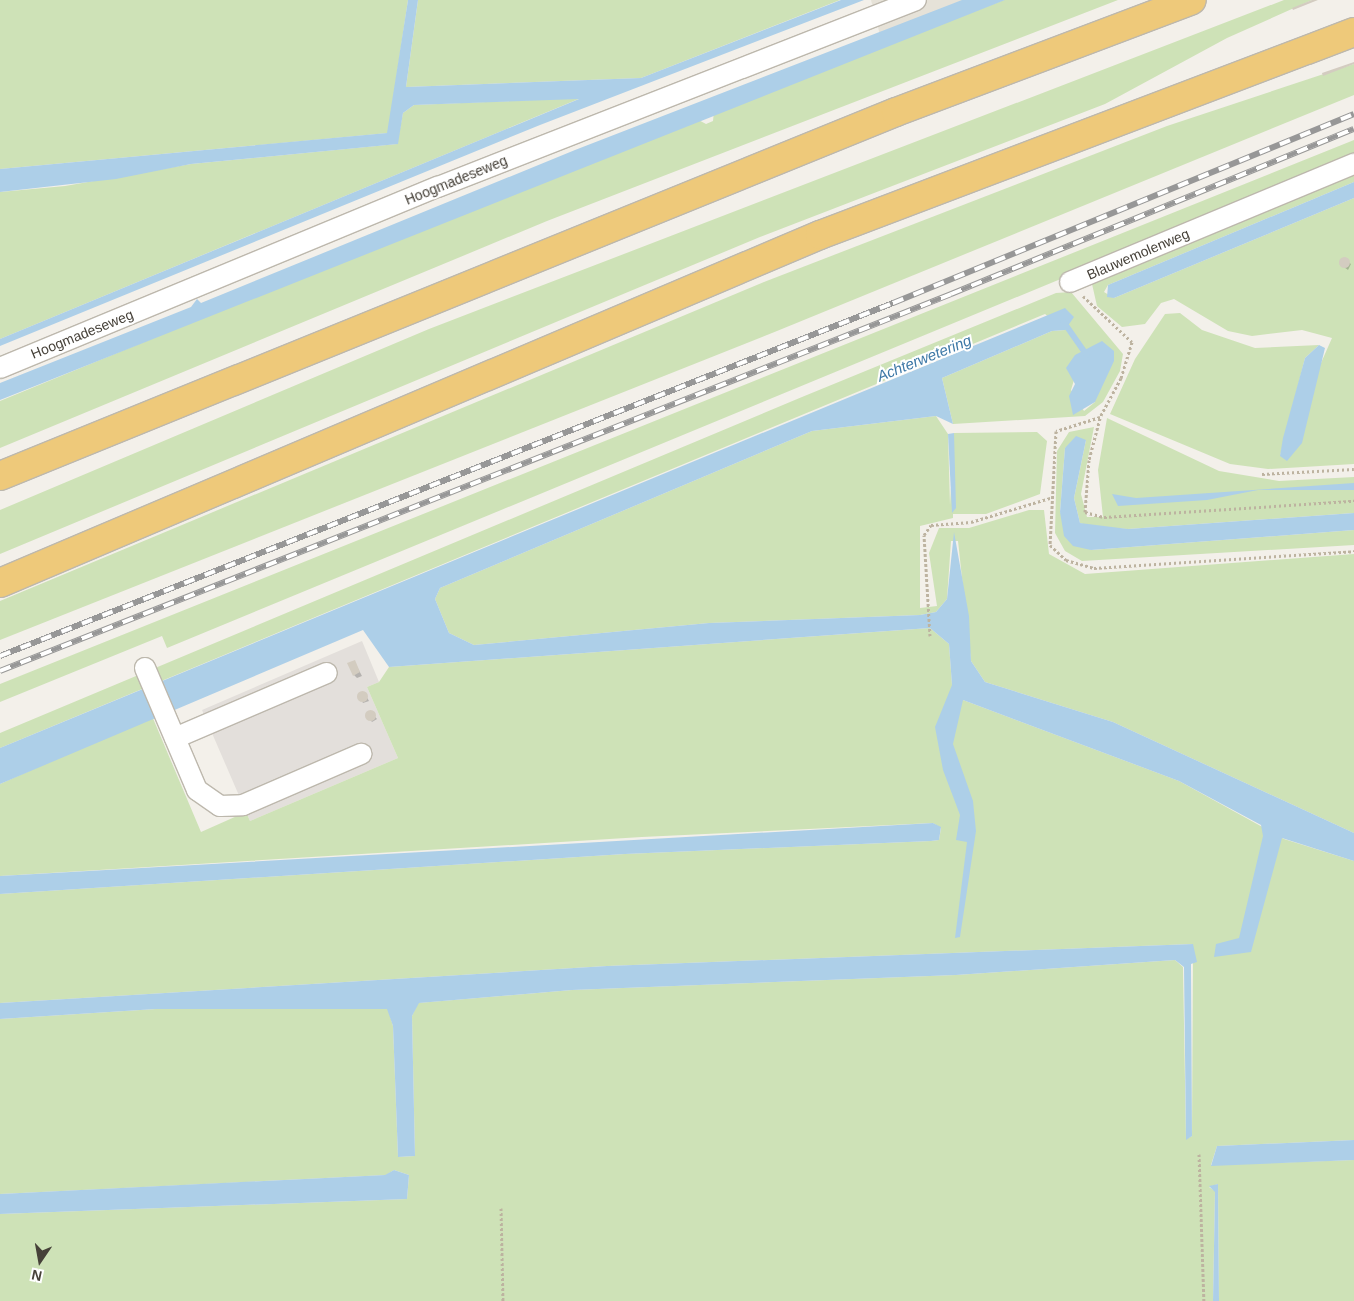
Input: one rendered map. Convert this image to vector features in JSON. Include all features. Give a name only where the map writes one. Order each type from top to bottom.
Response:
[{"type":"highway","points":[[0,476],[887,115],[1192,0]]},
{"type":"highway","points":[[0,583],[820,235],[1354,32]]},
{"type":"street","name":"Hoogmadeseweg","points":[[0,368],[438,187],[916,0]]},
{"type":"street","name":"Blauwemolenweg","points":[[1070,282],[1354,164]]},
{"type":"street","points":[[145,668],[197,790],[220,806],[243,805],[361,754]]},
{"type":"street","points":[[175,738],[327,672]]},
{"type":"path","name":"Blauwemolenweg","points":[[1070,282],[1132,342],[1121,378],[1100,417]]},
{"type":"path","points":[[1100,417],[1056,431],[1050,498],[1050,545],[1066,560],[1094,568],[1354,551]]},
{"type":"path","points":[[1100,417],[1089,460],[1085,512],[1104,517],[1354,501]]},
{"type":"path","points":[[1262,474],[1354,469]]},
{"type":"path","points":[[930,636],[924,535],[931,525],[971,522],[1050,498]]},
{"type":"path","points":[[1199,1154],[1204,1301]]},
{"type":"path","points":[[501,1208],[503,1301]]},
{"type":"shaded area","points":[[871,0],[983,0],[881,39]]},
{"type":"shaded area","points":[[362,641],[379,682],[367,687],[398,758],[250,821],[202,710]]},
{"type":"green space","points":[[0,0],[408,0],[388,133],[0,169]]},
{"type":"green space","points":[[418,0],[840,0],[641,78],[406,87]]},
{"type":"green space","points":[[1004,0],[1118,0],[547,221],[0,448],[0,401],[693,117],[706,124],[713,121],[714,111]]},
{"type":"green space","points":[[1284,0],[1312,0],[1227,38],[1105,104],[760,237],[0,554],[0,510],[429,329]]},
{"type":"green space","points":[[1354,64],[1354,95],[777,331],[0,640],[0,601],[764,282],[1167,126]]},
{"type":"green space","points":[[581,98],[0,339],[0,192],[65,186],[191,164],[397,144],[403,113],[414,105]]},
{"type":"green space","points":[[1354,140],[1354,156],[1230,209],[167,648],[162,636],[0,702],[0,684]]},
{"type":"green space","points":[[1354,171],[1354,182],[1108,285],[1104,292],[1114,298],[1354,198],[1354,464],[1268,469],[1230,464],[1110,414],[1135,359],[1165,314],[1180,313],[1202,330],[1255,348],[1319,345],[1305,358],[1280,456],[1332,338],[1302,330],[1252,336],[1228,331],[1174,299],[1161,303],[1145,324],[1122,327],[1097,306],[1092,284]]},
{"type":"green space","points":[[1071,292],[1123,354],[1120,371],[1103,402],[1085,416],[953,424],[942,378],[1052,331],[1065,330],[1045,314],[0,748],[0,733],[802,397],[1056,293]],"holes":[[[1074,380],[1095,402],[1084,411],[1071,390]]]},
{"type":"green space","points":[[936,416],[948,434],[950,505],[954,433],[1037,432],[1047,441],[1040,494],[986,514],[953,514],[953,518],[920,526],[920,608],[937,606],[929,553],[939,528],[969,528],[1029,510],[1044,510],[1049,554],[1085,574],[1354,554],[1354,833],[1113,722],[985,682],[971,661],[958,541],[951,541],[947,599],[936,612],[920,615],[709,623],[474,645],[449,633],[435,599],[440,588],[812,431]]},
{"type":"green space","points":[[1107,418],[1219,471],[1279,481],[1354,477],[1354,513],[1128,529],[1092,527],[1080,523],[1074,498],[1086,440],[1065,448],[1060,512],[1091,550],[1354,530],[1354,545],[1082,561],[1065,551],[1055,533],[1057,451],[1069,432],[1094,427],[1081,494],[1087,517],[1103,517],[1098,470]]},
{"type":"green space","points":[[930,628],[949,644],[952,685],[963,700],[1179,781],[1284,839],[1354,861],[1354,1140],[1217,1146],[1211,1165],[1354,1160],[1354,1301],[1219,1301],[1218,1184],[1209,1187],[1215,1191],[1213,1301],[0,1301],[0,1214],[407,1199],[409,1175],[394,1170],[386,1175],[0,1194],[0,1019],[156,1009],[388,1009],[393,1026],[398,1157],[415,1156],[412,1016],[418,1003],[572,990],[956,975],[1175,960],[1183,967],[1186,1139],[1192,1136],[1193,944],[607,966],[0,1003],[0,894],[625,854],[931,841],[939,840],[941,828],[933,823],[642,837],[0,876],[0,784],[152,716],[201,832],[246,812],[250,821],[398,758],[367,687],[379,682],[389,667]]},
{"type":"water","points":[[408,0],[418,0],[406,87],[641,78],[841,0],[864,0],[540,125],[0,346],[0,339],[579,99],[414,105],[403,113],[398,144],[191,164],[116,179],[0,192],[0,169],[387,133]]},
{"type":"water","points":[[962,0],[1005,0],[0,400],[0,383],[191,307],[197,299],[201,303],[575,150]]},
{"type":"water","points":[[1354,182],[1354,198],[1114,298],[1107,297],[1108,285]]},
{"type":"water","points":[[1065,308],[1074,317],[1065,330],[1052,331],[942,378],[953,424],[936,416],[812,431],[440,588],[435,599],[449,633],[474,645],[709,623],[920,615],[936,612],[947,599],[954,532],[969,616],[971,661],[985,682],[1113,722],[1354,833],[1354,861],[1282,838],[1251,952],[1214,957],[1216,944],[1239,938],[1263,836],[1261,825],[1179,781],[963,700],[953,744],[973,801],[976,831],[960,937],[955,938],[967,842],[956,840],[960,815],[943,770],[935,727],[952,685],[949,644],[930,628],[389,667],[363,630],[0,784],[0,748]]},
{"type":"water","points":[[1102,341],[1114,351],[1114,361],[1095,402],[1073,415],[1069,396],[1075,384],[1066,368],[1075,355]]},
{"type":"water","points":[[1319,345],[1325,348],[1302,443],[1287,461],[1280,456],[1283,438],[1305,358]]},
{"type":"water","points":[[954,433],[956,508],[952,513],[948,434]]},
{"type":"water","points":[[1076,436],[1086,440],[1074,498],[1080,523],[1128,529],[1354,513],[1354,530],[1091,550],[1073,546],[1064,536],[1060,512],[1065,448]]},
{"type":"water","points":[[1354,483],[1354,490],[1258,490],[1207,500],[1118,506],[1112,494],[1136,498]]},
{"type":"water","points":[[933,823],[941,827],[939,840],[625,854],[0,894],[0,876]]},
{"type":"water","points":[[1193,944],[1197,962],[1191,964],[1192,1136],[1186,1140],[1184,967],[1175,960],[956,975],[572,990],[419,1003],[412,1016],[415,1156],[398,1157],[393,1026],[387,1009],[156,1009],[0,1019],[0,1003],[607,966]]},
{"type":"water","points":[[1354,1140],[1354,1160],[1211,1166],[1217,1146]]},
{"type":"water","points":[[394,1170],[409,1175],[407,1199],[0,1214],[0,1194],[385,1175]]},
{"type":"water","points":[[1218,1184],[1219,1301],[1213,1301],[1215,1192],[1209,1186]]},
{"type":"building","points":[[1312,0],[1318,0],[1293,10],[1292,8]]},
{"type":"building","points":[[1354,62],[1354,64],[1323,76],[1322,73]]},
{"type":"building","points":[[1344,256],[1350,262],[1344,268],[1338,262]]},
{"type":"building","points":[[355,660],[360,672],[353,676],[347,663]]},
{"type":"building","points":[[362,690],[368,696],[362,702],[356,696]]},
{"type":"building","points":[[368,710],[372,710],[375,715],[374,719],[368,720],[365,717],[365,713]]},
{"type":"waterway","name":"Achterwetering","points":[[1064,322],[1087,355]]},
{"type":"railway","points":[[0,656],[893,303],[1354,114]]},
{"type":"railway","points":[[0,671],[951,294],[1354,129]]}]
